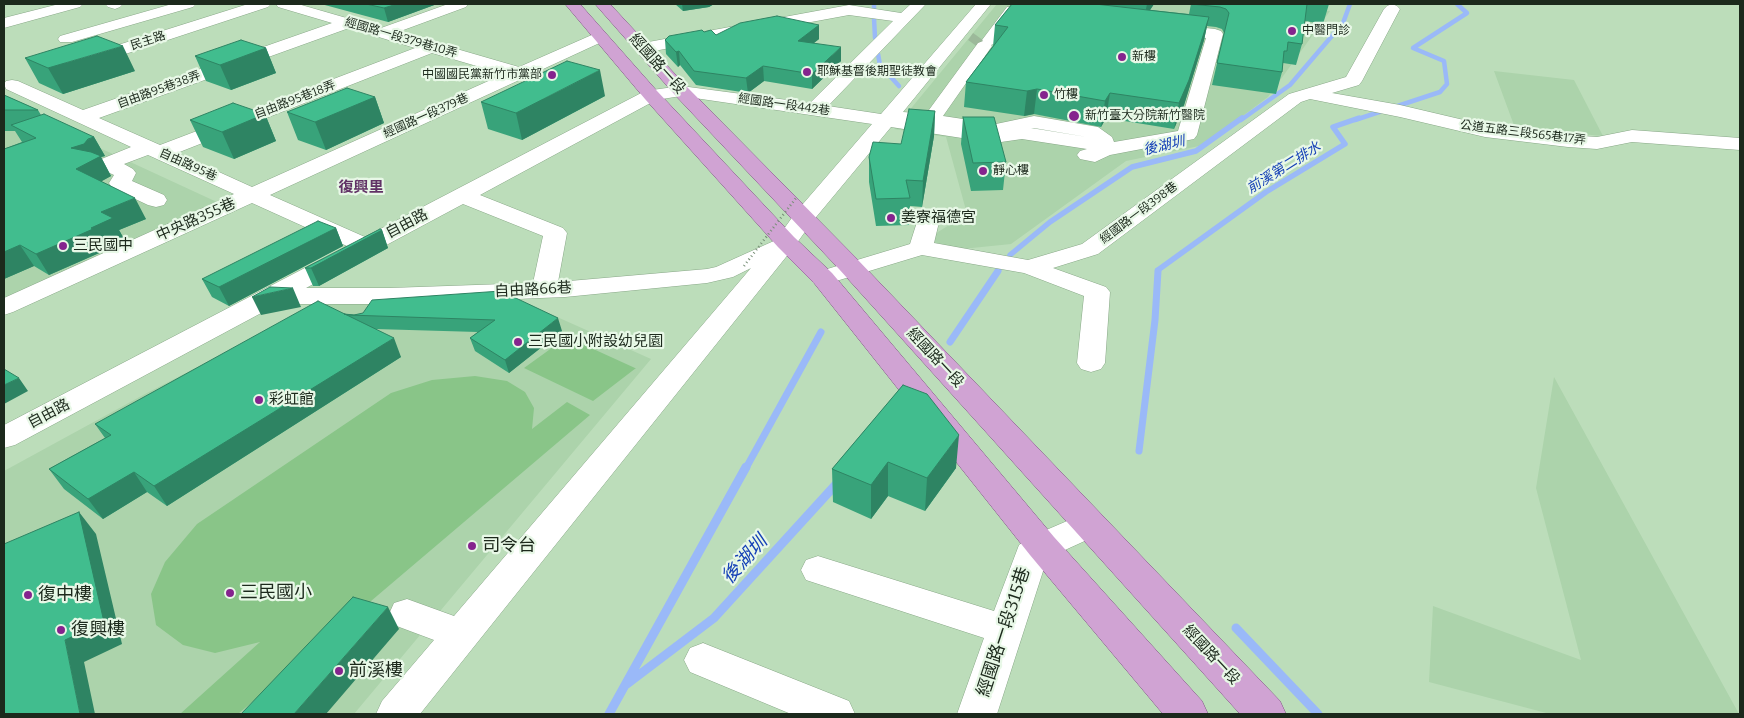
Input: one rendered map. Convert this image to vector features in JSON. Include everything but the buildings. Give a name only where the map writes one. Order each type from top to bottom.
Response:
[{"type":"main road","name":"經國路一段","points":[[572,4],[652,95],[852,268],[1266,714]]},
{"type":"main road","name":"經國路一段","points":[[602,4],[795,219],[823,278],[1042,546],[1188,714]]},
{"type":"street","points":[[4,11],[22,4]]},
{"type":"street","points":[[4,24],[75,4]]},
{"type":"street","points":[[113,4],[182,30]]},
{"type":"street","points":[[66,39],[188,4]]},
{"type":"street","name":"民主路","points":[[78,63],[263,4]]},
{"type":"street","name":"經國路一段379巷10弄","points":[[283,4],[520,73]]},
{"type":"street","points":[[382,33],[461,4]]},
{"type":"street","points":[[814,108],[918,4]]},
{"type":"street","points":[[396,714],[462,635],[795,219],[886,119],[984,4]]},
{"type":"street","name":"經國路一段398巷","points":[[823,278],[922,248],[1029,267],[1090,250],[1295,98],[1352,81],[1392,9]]},
{"type":"street","points":[[643,48],[849,10],[904,18]]},
{"type":"street","points":[[936,124],[978,78],[975,76],[963,76],[984,43],[1012,10],[1031,12]]},
{"type":"street","name":"自由路95巷38弄","points":[[83,117],[348,23]]},
{"type":"street","points":[[996,136],[1095,156],[1104,150],[1187,135],[1215,34],[1153,27]]},
{"type":"street","name":"經國路一段379巷","points":[[252,194],[600,37]]},
{"type":"street","name":"自由路95巷18弄","points":[[156,200],[120,183],[126,173],[106,164],[154,150],[431,47]]},
{"type":"street","name":"自由路95巷","points":[[15,84],[154,150],[365,246]]},
{"type":"street","name":"經國路一段442巷","points":[[652,95],[681,91],[814,108],[886,119],[893,122],[936,124],[996,136]]},
{"type":"street","name":"公道五路三段565巷17弄","points":[[1309,94],[1400,111],[1485,131],[1568,141],[1597,143],[1632,136],[1740,144]]},
{"type":"street","name":"自由路","points":[[4,438],[652,95]]},
{"type":"street","points":[[996,136],[1006,144],[1091,159]]},
{"type":"street","name":"中央路355巷","points":[[4,307],[252,194]]},
{"type":"street","points":[[461,195],[554,233],[544,290]]},
{"type":"street","name":"自由路66巷","points":[[272,296],[371,296],[544,290],[644,283],[707,276],[724,272],[795,219]]},
{"type":"street","points":[[922,248],[928,222]]},
{"type":"street","points":[[1029,267],[1097,292],[1091,363]]},
{"type":"street","points":[[359,318],[371,296]]},
{"type":"street","name":"經國路一段315巷","points":[[977,714],[1027,562],[1031,555],[1042,546],[1088,524]]},
{"type":"street","points":[[818,570],[1006,630]]},
{"type":"street","points":[[407,614],[462,635]]},
{"type":"street","points":[[703,660],[835,714]]},
{"type":"path","points":[[744,266],[795,219]]},
{"type":"shaded area","name":"新竹臺大分院新竹醫院","points":[[997,4],[1236,4],[1330,11],[1268,97],[1204,145],[1126,161],[1011,244],[962,249],[925,240],[967,214],[946,137],[894,129]]},
{"type":"shaded area","points":[[1494,71],[1574,80],[1603,136],[1515,128]]},
{"type":"shaded area","name":"三民國中","points":[[4,106],[113,154],[219,203],[4,299]]},
{"type":"shaded area","name":"三民國小","points":[[508,295],[651,359],[354,714],[4,714],[4,471],[145,394],[318,305]]},
{"type":"shaded area","points":[[567,337],[636,368],[593,401],[524,368]]},
{"type":"shaded area","points":[[475,376],[507,381],[525,392],[534,408],[532,429],[567,402],[590,415],[238,714],[180,714],[260,642],[215,653],[183,645],[156,625],[151,594],[165,562],[197,524],[391,393],[432,380]]},
{"type":"shaded area","points":[[1554,377],[1739,714],[1550,714],[1429,682],[1433,606],[1581,660],[1536,488]]},
{"type":"waterway","points":[[874,4],[874,10]]},
{"type":"waterway","name":"後湖圳","points":[[1241,120],[1290,85],[1343,23],[1350,4]]},
{"type":"waterway","name":"前溪第二排水","points":[[1355,120],[1440,92],[1447,84],[1444,61],[1413,48],[1467,13],[1457,4]]},
{"type":"waterway","points":[[874,18],[875,38]]},
{"type":"waterway","points":[[878,54],[880,65],[899,86]]},
{"type":"waterway","name":"後湖圳","points":[[1010,255],[1050,222],[1132,167],[1196,151],[1242,118]]},
{"type":"waterway","name":"前溪第二排水","points":[[1158,271],[1266,192],[1345,144],[1333,127],[1359,118]]},
{"type":"waterway","name":"後湖圳","points":[[950,342],[998,271]]},
{"type":"waterway","name":"前溪第二排水","points":[[1139,451],[1155,320],[1158,271]]},
{"type":"waterway","points":[[746,468],[821,332]]},
{"type":"waterway","points":[[609,714],[746,467]]},
{"type":"waterway","name":"後湖圳","points":[[627,684],[714,618],[839,481]]},
{"type":"waterway","name":"前溪第二排水","points":[[1236,628],[1318,714]]},
{"type":"tunnel","points":[[975,45],[980,38]]},
{"type":"place","name":"中醫門診","points":[[1292,31]]},
{"type":"place","name":"新樓","points":[[1122,57]]},
{"type":"place","name":"耶穌基督後期聖徒教會","points":[[807,72]]},
{"type":"place","name":"中國國民黨新竹市黨部","points":[[552,75]]},
{"type":"place","name":"竹樓","points":[[1044,95]]},
{"type":"place","name":"新竹臺大分院新竹醫院","points":[[1074,116]]},
{"type":"place","name":"靜心樓","points":[[983,171]]},
{"type":"place","name":"姜寮福德宮","points":[[891,218]]},
{"type":"place","name":"三民國中","points":[[63,246]]},
{"type":"place","name":"三民國小附設幼兒園","points":[[518,342]]},
{"type":"place","name":"彩虹館","points":[[259,400]]},
{"type":"place","name":"司令台","points":[[472,546]]},
{"type":"place","name":"三民國小","points":[[230,593]]},
{"type":"place","name":"復中樓","points":[[28,595]]},
{"type":"place","name":"復興樓","points":[[61,630]]},
{"type":"place","name":"前溪樓","points":[[339,671]]},
{"type":"district","name":"復興里","points":[[361,188]]}]
